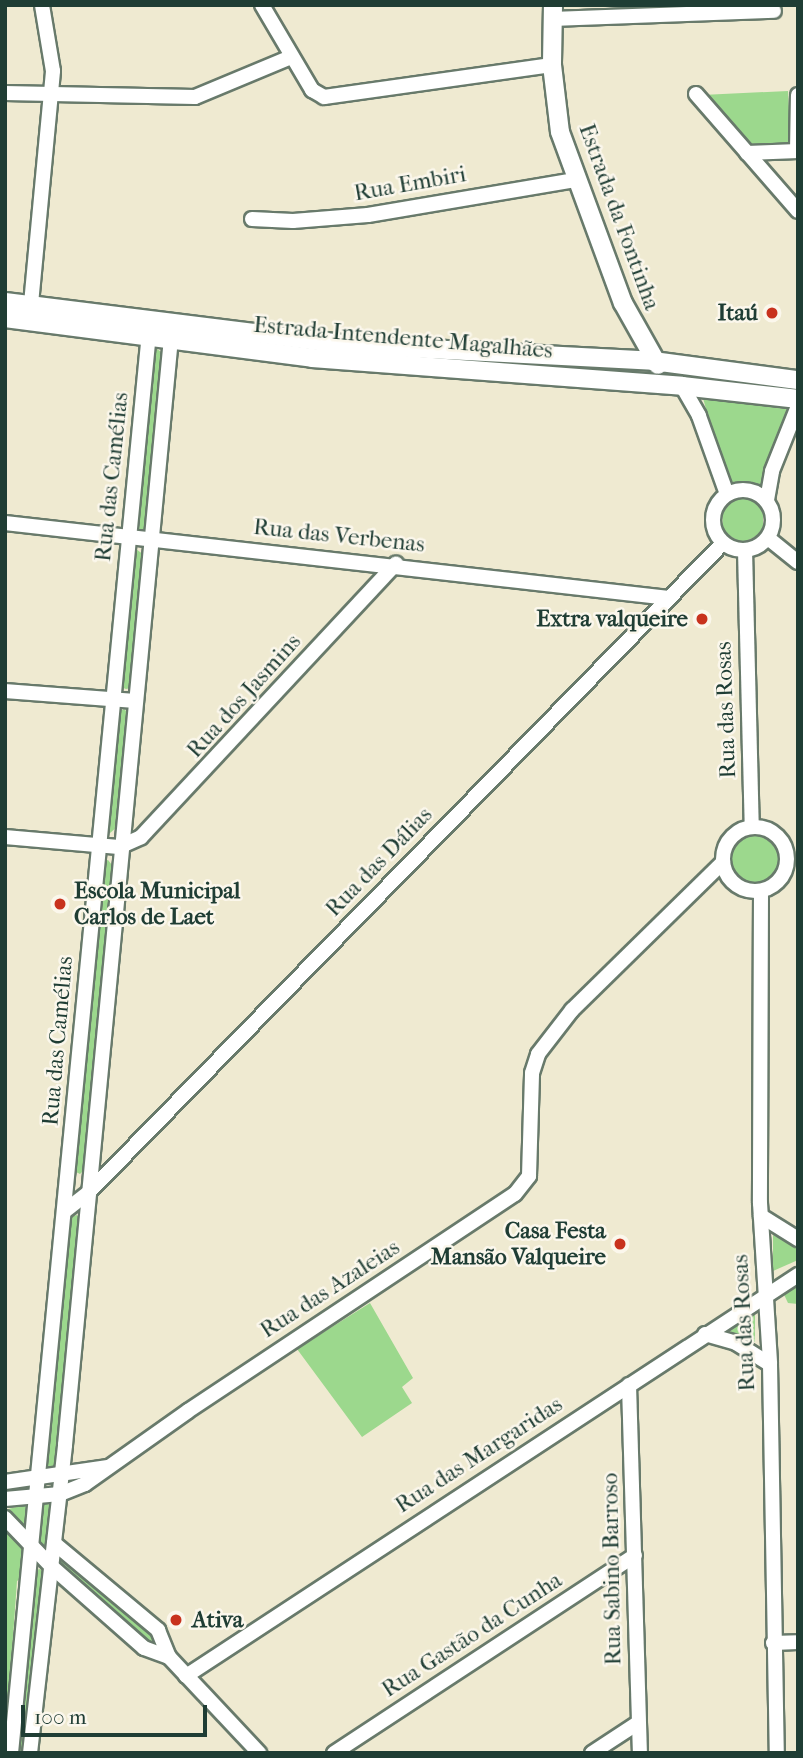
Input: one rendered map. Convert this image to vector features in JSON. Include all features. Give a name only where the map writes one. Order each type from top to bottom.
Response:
[{"type":"main road","name":"Estrada da Fontinha","points":[[553,12],[552,65],[561,132],[575,180],[623,303],[653,361],[682,386]]},
{"type":"main road","name":"Estrada Intendente Magalhães","points":[[5,302],[352,345],[653,361],[796,388]]},
{"type":"main road","name":"Estrada Intendente Magalhães","points":[[5,318],[394,366],[682,386],[796,388]]},
{"type":"street","points":[[31,304],[51,94],[52,47],[42,5]]},
{"type":"street","points":[[262,5],[312,90],[329,97],[552,65]]},
{"type":"street","points":[[553,12],[704,9],[774,11]]},
{"type":"street","points":[[5,93],[195,97],[292,57]]},
{"type":"street","points":[[696,94],[797,209]]},
{"type":"street","points":[[747,153],[798,151],[798,95]]},
{"type":"street","name":"Rua Embiri","points":[[252,219],[293,221],[368,215],[575,180]]},
{"type":"street","name":"Rua das Camélias","points":[[11,1753],[115,699],[127,537],[149,334]]},
{"type":"street","name":"Rua das Camélias","points":[[30,1753],[62,1474],[119,847],[171,339]]},
{"type":"street","points":[[682,386],[699,416],[727,494]]},
{"type":"street","points":[[766,500],[744,489],[727,494],[713,513],[714,529],[723,543],[745,550],[768,538],[774,523],[766,500],[772,471],[798,406]]},
{"type":"street","name":"Rua das Verbenas","points":[[5,523],[396,564],[668,598]]},
{"type":"street","points":[[768,538],[798,562]]},
{"type":"street","name":"Rua das Dálias","points":[[65,1210],[89,1192],[723,543]]},
{"type":"street","name":"Rua das Rosas","points":[[745,550],[752,827]]},
{"type":"street","name":"Rua dos Jasmins","points":[[119,847],[141,837],[174,806],[396,564]]},
{"type":"street","points":[[5,691],[135,701]]},
{"type":"street","points":[[752,827],[772,831],[793,860],[781,879],[761,891],[740,888],[725,872],[723,862],[730,838],[752,827]]},
{"type":"street","points":[[5,837],[119,847]]},
{"type":"street","name":"Rua das Azaleias","points":[[5,1499],[60,1494],[85,1484],[523,1186],[529,1176],[533,1073],[538,1054],[572,1010],[723,862]]},
{"type":"street","name":"Rua das Rosas","points":[[761,891],[761,1216],[770,1364],[777,1753]]},
{"type":"street","points":[[761,1216],[798,1239]]},
{"type":"street","name":"Rua das Margaridas","points":[[186,1676],[798,1275]]},
{"type":"street","points":[[705,1334],[736,1343],[770,1364]]},
{"type":"street","name":"Rua Sabino Barroso","points":[[629,1384],[640,1753]]},
{"type":"street","name":"Rua das Azaleias","points":[[5,1482],[109,1467]]},
{"type":"street","points":[[5,1518],[51,1566],[144,1648],[169,1657]]},
{"type":"street","points":[[54,1543],[158,1630],[169,1657],[259,1753]]},
{"type":"street","name":"Rua Gastão da Cunha","points":[[334,1753],[635,1555]]},
{"type":"street","points":[[773,1643],[798,1642]]},
{"type":"street","points":[[592,1753],[638,1723]]},
{"type":"green space","points":[[788,91],[791,148],[749,149],[702,95]]},
{"type":"green space","points":[[157,349],[164,354],[146,528],[139,531],[152,351]]},
{"type":"green space","points":[[703,398],[790,403],[763,479],[763,533],[742,543],[723,532],[722,510],[729,494]]},
{"type":"green space","points":[[136,549],[144,555],[131,688],[126,689],[121,687],[132,551]]},
{"type":"green space","points":[[124,709],[130,715],[117,827],[110,833],[106,831],[118,712]]},
{"type":"green space","points":[[753,831],[764,833],[773,839],[779,848],[779,870],[773,879],[764,885],[753,887],[742,885],[733,879],[727,870],[725,859],[727,848],[733,839],[742,833]]},
{"type":"green space","points":[[108,860],[112,865],[86,1168],[80,1174],[74,1171],[104,861]]},
{"type":"green space","points":[[77,1215],[81,1220],[58,1468],[47,1469],[70,1217]]},
{"type":"green space","points":[[773,1235],[798,1246],[798,1260],[773,1271]]},
{"type":"green space","points":[[798,1275],[798,1304],[788,1303],[780,1286]]},
{"type":"green space","points":[[370,1303],[413,1378],[402,1387],[412,1403],[362,1437],[297,1349]]},
{"type":"green space","points":[[755,1314],[755,1342],[727,1330]]},
{"type":"green space","points":[[47,1501],[52,1504],[47,1544],[42,1547],[37,1540],[41,1503]]},
{"type":"green space","points":[[27,1504],[31,1506],[26,1535],[5,1510]]},
{"type":"green space","points":[[5,1529],[26,1550],[23,1577],[17,1581],[6,1736]]},
{"type":"green space","points":[[59,1553],[159,1640],[150,1649],[50,1563]]},
{"type":"green space","points":[[40,1569],[44,1573],[28,1753],[14,1753],[36,1570]]},
{"type":"place","name":"Itaú","points":[[772,313]]},
{"type":"place","name":"Extra valqueire","points":[[702,619]]},
{"type":"place","name":"Escola Municipal Carlos de Laet","points":[[60,904]]},
{"type":"place","name":"Casa Festa Mansão Valqueire","points":[[620,1244]]},
{"type":"place","name":"Ativa","points":[[176,1620]]}]
